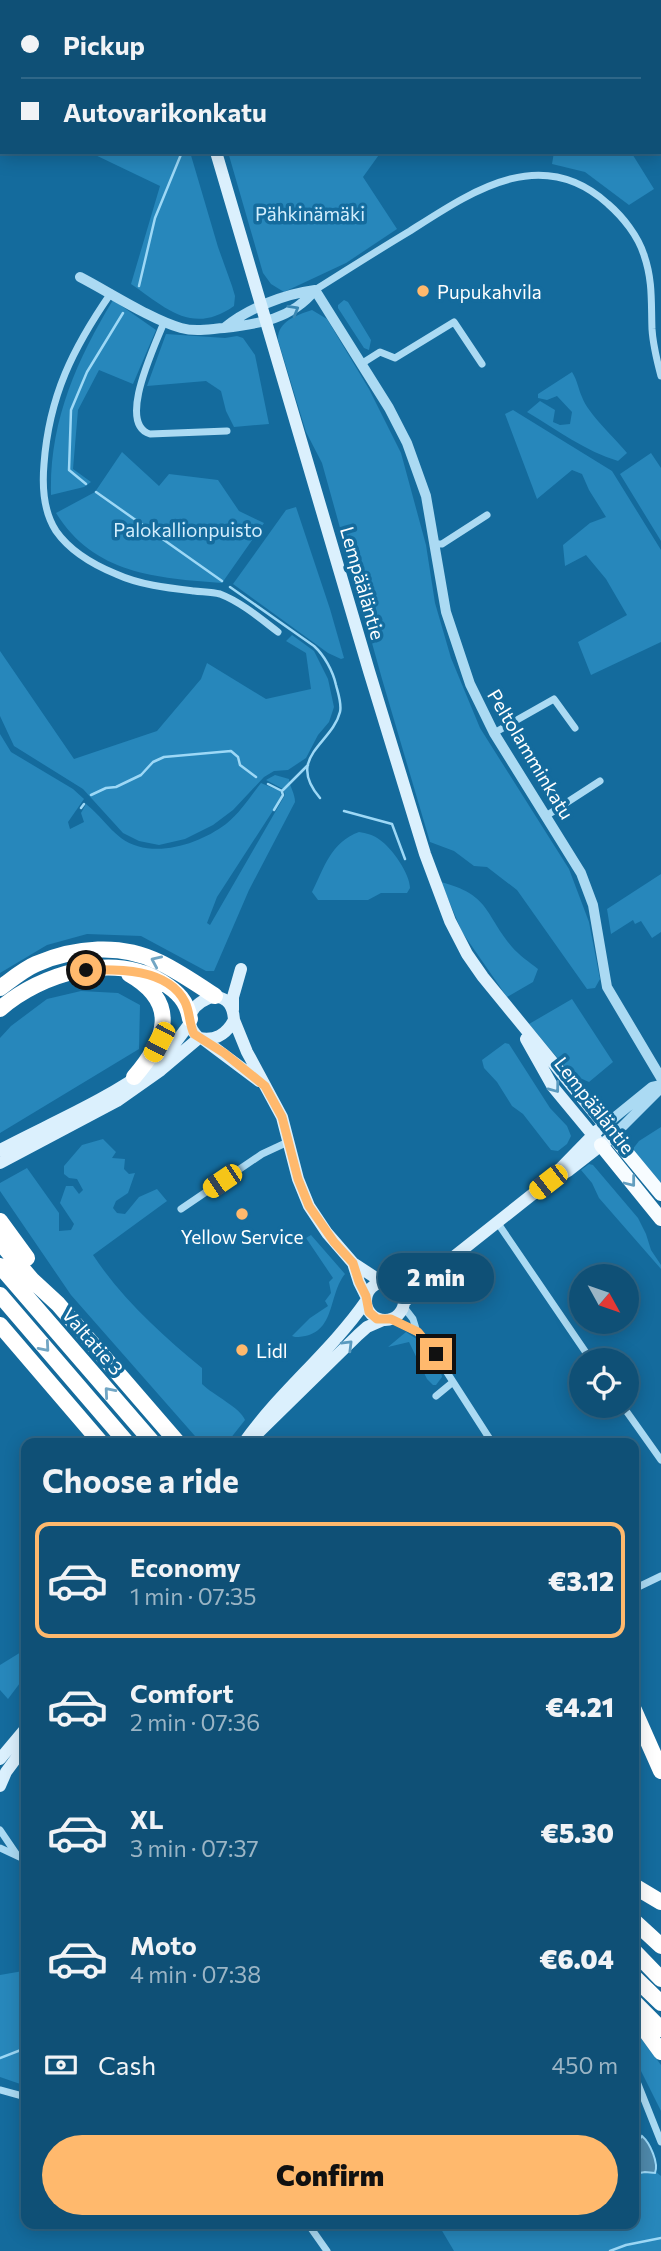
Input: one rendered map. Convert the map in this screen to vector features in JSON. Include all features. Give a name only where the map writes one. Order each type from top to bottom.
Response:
[{"type":"highway","points":[[0,988],[36,964],[84,950],[107,949],[156,960],[216,996]]},
{"type":"highway","points":[[0,1009],[13,997],[32,986],[60,975],[86,970],[121,969],[146,974],[175,990],[184,999],[190,1021]]},
{"type":"highway","points":[[121,969],[144,983],[153,993],[163,1016],[163,1030],[152,1057],[134,1077]]},
{"type":"highway","points":[[0,1221],[40,1274],[58,1304]]},
{"type":"highway","points":[[0,1242],[32,1280],[58,1304],[174,1438]]},
{"type":"highway","name":"Valtatie 3","points":[[0,1266],[149,1438]]},
{"type":"highway","name":"Valtatie 3","points":[[0,1295],[123,1438]]},
{"type":"highway","points":[[0,1325],[97,1438]]},
{"type":"highway","points":[[639,1721],[661,1770]]},
{"type":"highway","points":[[639,1889],[661,1902]]},
{"type":"highway","points":[[639,1926],[661,1947]]},
{"type":"highway","points":[[639,1956],[661,1979]]},
{"type":"highway","points":[[639,1982],[661,2004]]},
{"type":"highway","points":[[639,2007],[661,2029]]},
{"type":"highway","points":[[639,2022],[661,2052]]},
{"type":"main road","name":"Lempääläntie","points":[[217,154],[369,671],[440,897],[467,954],[508,1009],[543,1072],[661,1194]]},
{"type":"main road","points":[[0,1163],[117,1101],[201,1039],[225,1033],[233,1015],[233,997],[241,969],[216,996]]},
{"type":"main road","points":[[0,1150],[104,1096],[151,1067],[168,1051],[190,1021],[196,1004],[216,996],[226,999],[282,1117],[298,1179],[309,1206],[334,1242],[353,1263],[403,1293],[404,1304]]},
{"type":"main road","points":[[190,1021],[194,1034],[224,1053],[265,1086]]},
{"type":"main road","name":"Lempääläntie","points":[[603,1135],[661,1219]]},
{"type":"main road","points":[[251,1438],[367,1327],[387,1320],[401,1311],[427,1278],[550,1180],[568,1171],[603,1135]]},
{"type":"main road","points":[[353,1263],[369,1312],[387,1320]]},
{"type":"main road","points":[[249,1438],[262,1417],[349,1326],[372,1287],[388,1283],[407,1285],[427,1278]]},
{"type":"main road","points":[[0,1759],[21,1734]]},
{"type":"main road","points":[[0,1786],[6,1772],[21,1752]]},
{"type":"street","points":[[80,277],[164,322],[192,330],[267,321],[282,317],[304,304],[315,290],[473,191],[513,178],[540,176],[580,185],[598,195],[613,208],[634,234],[644,254],[657,301],[652,329],[661,376]]},
{"type":"street","points":[[224,328],[242,315],[262,306],[297,292],[315,290]]},
{"type":"street","name":"Peltolamminkatu","points":[[315,290],[398,423],[414,458],[426,496],[453,635],[474,693],[494,733],[586,882],[593,905],[605,978],[611,995],[661,1078]]},
{"type":"street","points":[[111,293],[90,324],[68,365],[49,420],[43,485],[44,499],[55,529],[83,556],[116,575],[148,584],[219,594],[251,612],[278,632]]},
{"type":"street","points":[[164,322],[137,396],[135,417],[139,428],[150,434],[227,431]]},
{"type":"street","points":[[361,364],[380,352],[395,358],[454,322],[482,364]]},
{"type":"street","points":[[434,544],[442,544],[487,515]]},
{"type":"street","points":[[494,733],[554,699],[575,728]]},
{"type":"street","points":[[546,816],[600,781]]},
{"type":"street","points":[[603,1135],[661,1086]]},
{"type":"street","points":[[181,1209],[262,1154],[290,1141]]},
{"type":"street","points":[[497,1222],[583,1348]]},
{"type":"street","points":[[404,1304],[418,1332],[436,1354],[489,1438]]},
{"type":"street","points":[[387,1320],[418,1332]]},
{"type":"street","points":[[436,1396],[453,1382]]},
{"type":"street","points":[[631,1418],[661,1460]]},
{"type":"street","points":[[639,1587],[661,1576]]},
{"type":"street","points":[[0,1830],[18,1855]]},
{"type":"street","points":[[0,1848],[21,1857]]},
{"type":"street","points":[[639,2087],[661,2142]]},
{"type":"street","points":[[0,2090],[21,2096]]},
{"type":"street","points":[[312,2229],[327,2251]]},
{"type":"green space","points":[[93,154],[191,154],[235,296],[234,306],[219,315],[192,318],[180,315],[131,284],[160,186]]},
{"type":"green space","name":"Pähkinämäki","points":[[229,154],[380,154],[363,177],[397,229],[346,263],[284,292],[271,284],[263,273]]},
{"type":"green space","points":[[554,154],[632,154],[654,189],[629,205],[585,172],[552,164]]},
{"type":"green space","points":[[113,300],[156,330],[133,384],[99,370],[78,410],[73,469],[91,482],[84,487],[51,495],[55,443],[67,393],[87,346]]},
{"type":"green space","points":[[344,300],[348,302],[371,340],[369,350],[364,348],[338,308]]},
{"type":"green space","points":[[312,310],[327,319],[369,389],[401,453],[426,545],[435,603],[451,658],[480,728],[569,869],[589,922],[600,979],[595,988],[587,989],[517,890],[487,867],[474,866],[454,851],[430,842],[322,463],[306,432],[278,340],[284,324]]},
{"type":"green space","points":[[166,334],[243,338],[255,355],[269,424],[234,427],[221,391],[206,381],[147,386]]},
{"type":"green space","points":[[572,372],[585,404],[627,453],[618,461],[583,446],[527,412],[540,401],[555,410],[553,422],[560,425],[570,424],[572,412],[557,396],[547,400],[538,398],[538,394]]},
{"type":"green space","points":[[513,410],[612,471],[661,550],[661,642],[591,675],[578,642],[627,615],[606,579],[586,555],[565,566],[563,545],[590,523],[606,517],[582,474],[572,470],[537,499],[505,414]]},
{"type":"green space","name":"Palokallionpuisto","points":[[122,452],[159,486],[169,474],[218,480],[239,511],[264,523],[222,583],[174,579],[128,569],[89,549],[71,533],[56,513],[95,492]]},
{"type":"green space","points":[[651,453],[661,468],[661,541],[620,474]]},
{"type":"green space","points":[[296,507],[330,609],[344,658],[341,659],[328,653],[233,584],[286,510]]},
{"type":"green space","points":[[292,635],[314,651],[328,679],[334,707],[329,722],[318,735],[306,758],[288,770],[274,771],[264,777],[233,810],[213,825],[185,839],[159,845],[139,841],[123,833],[83,789],[14,746],[0,716],[0,651],[74,759],[157,731],[201,679],[207,663],[266,699],[311,689],[306,653],[286,641]]},
{"type":"green space","points":[[0,734],[11,752],[73,789],[84,799],[68,822],[70,829],[84,822],[81,813],[86,804],[121,838],[146,848],[174,847],[215,832],[236,815],[261,783],[280,791],[281,796],[274,809],[217,897],[207,923],[210,925],[285,795],[283,789],[266,780],[275,775],[289,779],[295,802],[249,890],[214,971],[206,971],[141,936],[87,934],[47,945],[0,973]]},
{"type":"green space","points":[[359,832],[378,838],[395,855],[409,882],[407,893],[381,893],[368,900],[318,900],[312,892],[325,865],[342,842]]},
{"type":"green space","points":[[661,874],[661,932],[652,938],[641,921],[635,924],[633,920],[611,934],[607,909]]},
{"type":"green space","points":[[441,882],[457,887],[478,899],[512,947],[538,969],[533,982],[507,997],[462,932]]},
{"type":"green space","points":[[81,991],[118,993],[140,1005],[139,1049],[0,1133],[0,1038],[11,1026],[47,999]]},
{"type":"green space","points":[[572,999],[613,1062],[589,1082],[571,1074],[529,1024]]},
{"type":"green space","points":[[505,1043],[509,1044],[550,1108],[567,1126],[571,1136],[567,1144],[558,1151],[551,1150],[523,1114],[512,1106],[497,1082],[484,1068],[482,1060]]},
{"type":"green space","points":[[661,1127],[661,1187],[632,1150],[639,1141]]},
{"type":"green space","points":[[103,1139],[116,1152],[112,1158],[125,1159],[124,1169],[129,1174],[135,1173],[128,1193],[116,1201],[113,1208],[117,1213],[125,1214],[139,1197],[157,1189],[167,1201],[93,1255],[143,1316],[202,1368],[202,1384],[242,1415],[245,1420],[231,1438],[197,1438],[71,1295],[0,1191],[0,1183],[27,1168],[59,1213],[59,1231],[71,1230],[74,1224],[60,1203],[66,1186],[73,1186],[79,1194],[83,1190],[77,1179],[64,1174],[64,1166],[82,1145]]},
{"type":"green space","points":[[589,1164],[593,1165],[638,1218],[661,1269],[599,1198],[592,1183],[581,1170]]},
{"type":"green space","points":[[311,1235],[345,1274],[339,1283],[325,1323],[308,1335],[295,1337],[292,1336],[310,1318],[328,1306],[325,1301],[331,1293],[329,1282],[333,1278],[306,1238]]},
{"type":"green space","points":[[406,1332],[418,1340],[441,1372],[442,1377],[436,1385],[427,1379],[409,1342],[388,1347]]},
{"type":"green space","points":[[21,1652],[21,1682],[8,1699],[0,1690],[0,1665]]},
{"type":"green space","points":[[21,1971],[21,2084],[0,2077],[0,1975]]},
{"type":"green space","points":[[639,2036],[661,2065],[661,2111],[639,2067]]},
{"type":"green space","points":[[656,2172],[661,2176],[661,2251],[454,2251],[441,2229],[639,2229],[639,2173]]},
{"type":"shaded area","points":[[642,2136],[653,2153],[655,2173],[639,2173],[639,2140]]},
{"type":"waterway","points":[[139,286],[155,218],[181,154]]},
{"type":"waterway","points":[[86,484],[69,470],[71,410],[87,372],[123,313]]},
{"type":"waterway","points":[[96,492],[222,581]]},
{"type":"waterway","points":[[230,587],[314,646],[333,674],[340,698],[340,712],[309,761],[307,772],[310,784],[320,798]]},
{"type":"waterway","points":[[91,795],[141,775],[153,762],[164,757],[231,751],[238,757],[240,765],[256,777]]},
{"type":"waterway","points":[[268,784],[282,791],[308,765]]},
{"type":"waterway","points":[[274,810],[283,795],[282,792]]},
{"type":"waterway","points":[[81,808],[84,804]]},
{"type":"waterway","points":[[344,811],[392,824],[405,859]]},
{"type":"waterway","points":[[0,2058],[21,2050]]},
{"type":"waterway","points":[[610,2251],[661,2238]]},
{"type":"place","name":"Pupukahvila","points":[[423,291]]},
{"type":"place","name":"Yellow Service","points":[[242,1214]]},
{"type":"place","name":"Lidl","points":[[242,1350]]},
{"type":"route","points":[[86,970],[134,970],[175,990],[184,999],[194,1034],[224,1053],[265,1086],[282,1117],[301,1189],[316,1217],[353,1263],[366,1296],[369,1312],[377,1319],[391,1319],[418,1332],[436,1354]]}]
